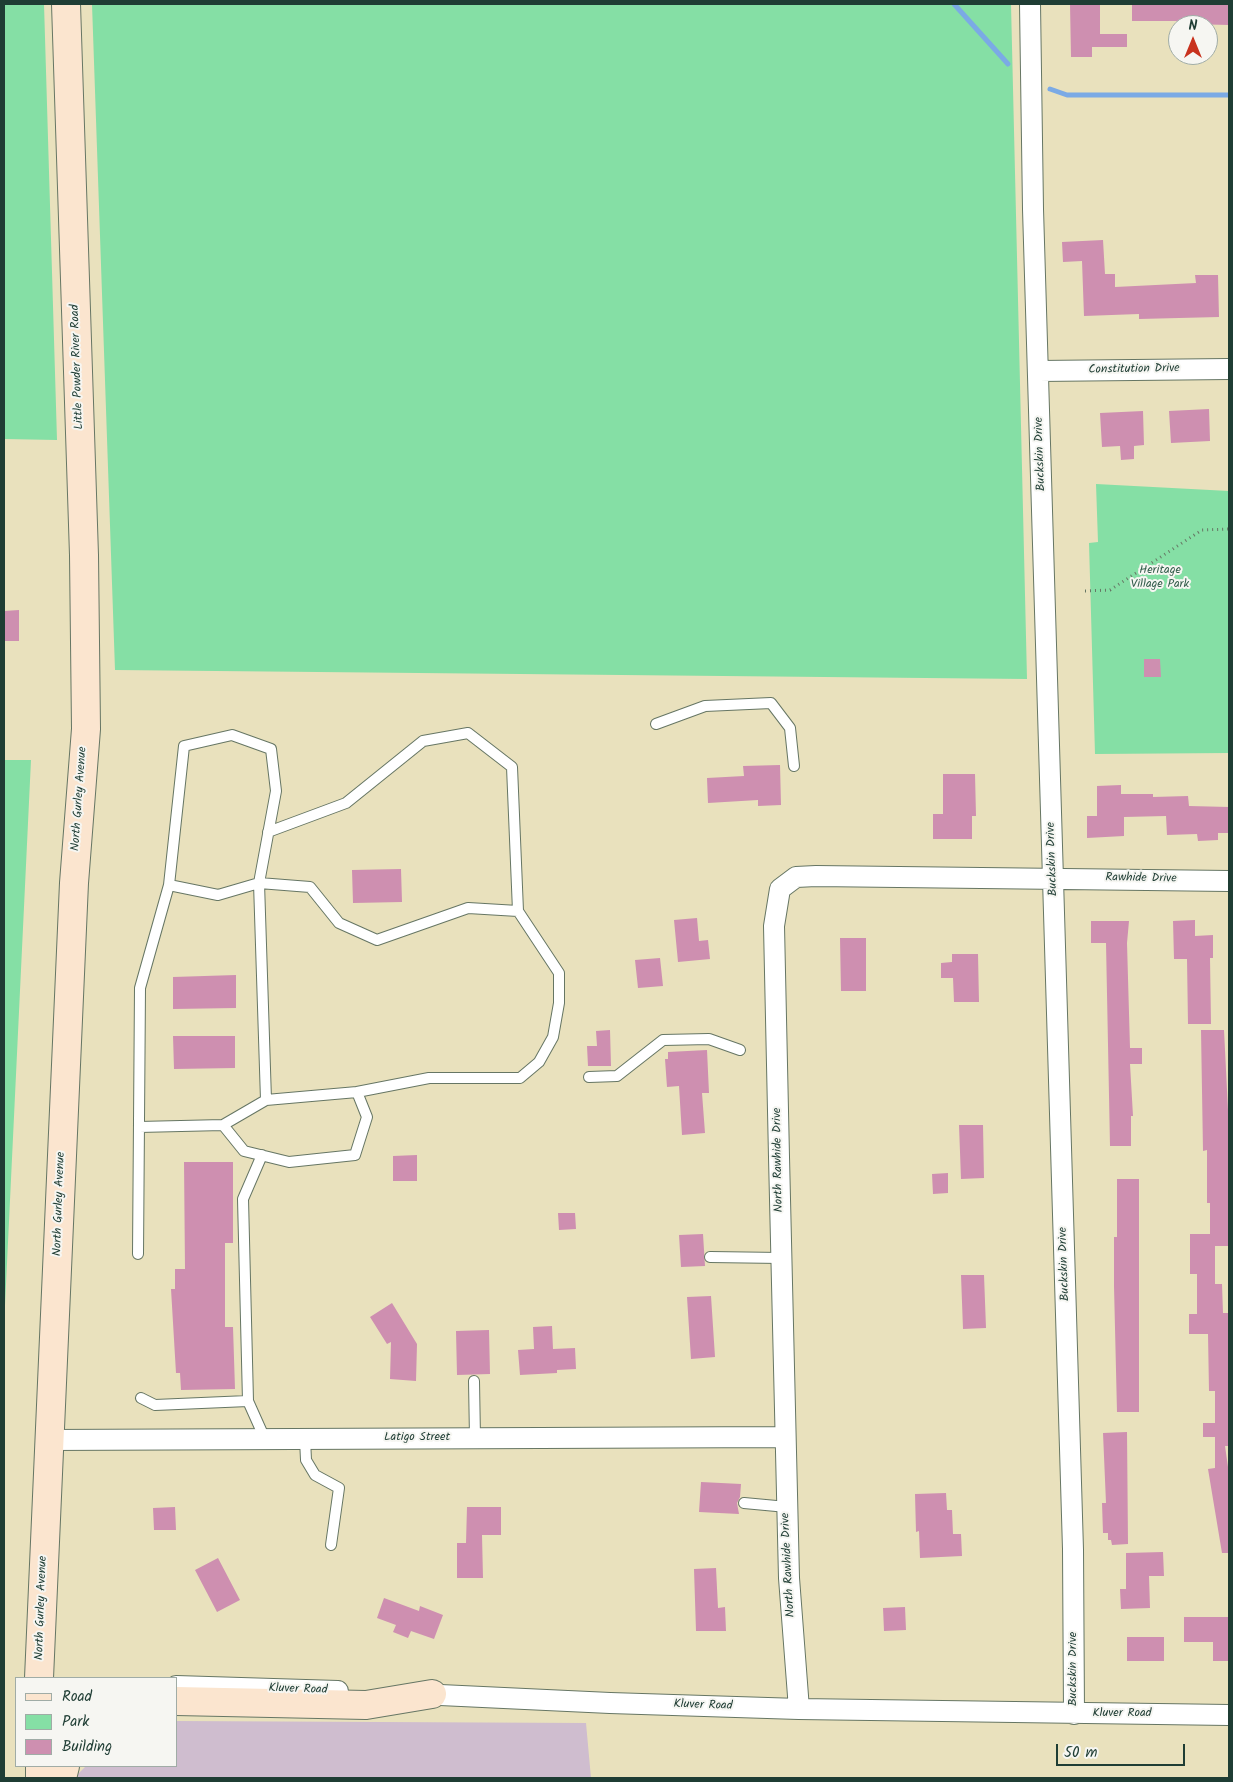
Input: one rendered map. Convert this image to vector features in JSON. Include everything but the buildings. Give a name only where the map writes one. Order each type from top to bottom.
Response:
[{"type":"street","name":"Little Powder River Road","points":[[66,4],[84,555],[86,730]]},
{"type":"street","name":"Buckskin Drive","points":[[1030,4],[1073,1559],[1074,1714]]},
{"type":"street","name":"Constitution Drive","points":[[1039,371],[1229,369]]},
{"type":"street","name":"North Gurley Avenue","points":[[39,1677],[74,882],[86,730]]},
{"type":"street","name":"North Rawhide Drive","points":[[799,1709],[789,1578],[785,1437],[774,926],[780,889],[796,877],[816,876],[1054,878]]},
{"type":"street","name":"Rawhide Drive","points":[[1054,878],[1229,880]]},
{"type":"street","name":"Latigo Street","points":[[48,1440],[785,1437]]},
{"type":"street","name":"Kluver Road","points":[[178,1686],[432,1694],[610,1704],[1074,1714],[1229,1715]]},
{"type":"street","points":[[178,1701],[366,1705],[432,1694]]},
{"type":"lane","points":[[656,724],[704,706],[771,703],[790,728],[794,766]]},
{"type":"lane","points":[[139,1127],[223,1125],[266,1100],[357,1092],[429,1078],[520,1078],[539,1062],[553,1037],[559,1003],[559,974],[518,911],[512,767],[468,733],[423,741],[346,803],[268,832]]},
{"type":"lane","points":[[138,1254],[140,988],[169,885],[184,746],[232,735],[271,749],[276,791],[259,882],[266,1100]]},
{"type":"lane","points":[[169,885],[218,894],[259,882],[310,886],[339,923],[377,940],[468,908],[518,911]]},
{"type":"lane","points":[[589,1077],[617,1076],[664,1040],[709,1039],[740,1050]]},
{"type":"lane","points":[[223,1125],[244,1151],[289,1162],[355,1154],[368,1117],[357,1092]]},
{"type":"lane","points":[[262,1155],[243,1200],[248,1401],[265,1439]]},
{"type":"lane","points":[[710,1257],[781,1258]]},
{"type":"lane","points":[[474,1380],[475,1438]]},
{"type":"lane","points":[[141,1398],[155,1405],[248,1401]]},
{"type":"lane","points":[[305,1439],[306,1460],[315,1476],[339,1488],[331,1545]]},
{"type":"lane","points":[[744,1503],[787,1507]]},
{"type":"path","points":[[1084,591],[1110,590],[1202,530],[1229,529]]},
{"type":"shaded area","points":[[178,1721],[586,1723],[591,1778],[78,1778],[78,1774],[85,1767],[178,1767]]},
{"type":"green space","points":[[4,4],[44,4],[57,440],[4,439]]},
{"type":"green space","points":[[92,4],[1011,4],[1027,679],[115,670]]},
{"type":"green space","name":"Heritage Village Park","points":[[1096,484],[1229,491],[1229,753],[1095,754],[1089,543],[1098,542]]},
{"type":"green space","points":[[4,760],[31,760],[4,1326]]},
{"type":"waterway","points":[[954,4],[1008,64]]},
{"type":"waterway","points":[[1050,89],[1067,95],[1229,95]]}]
